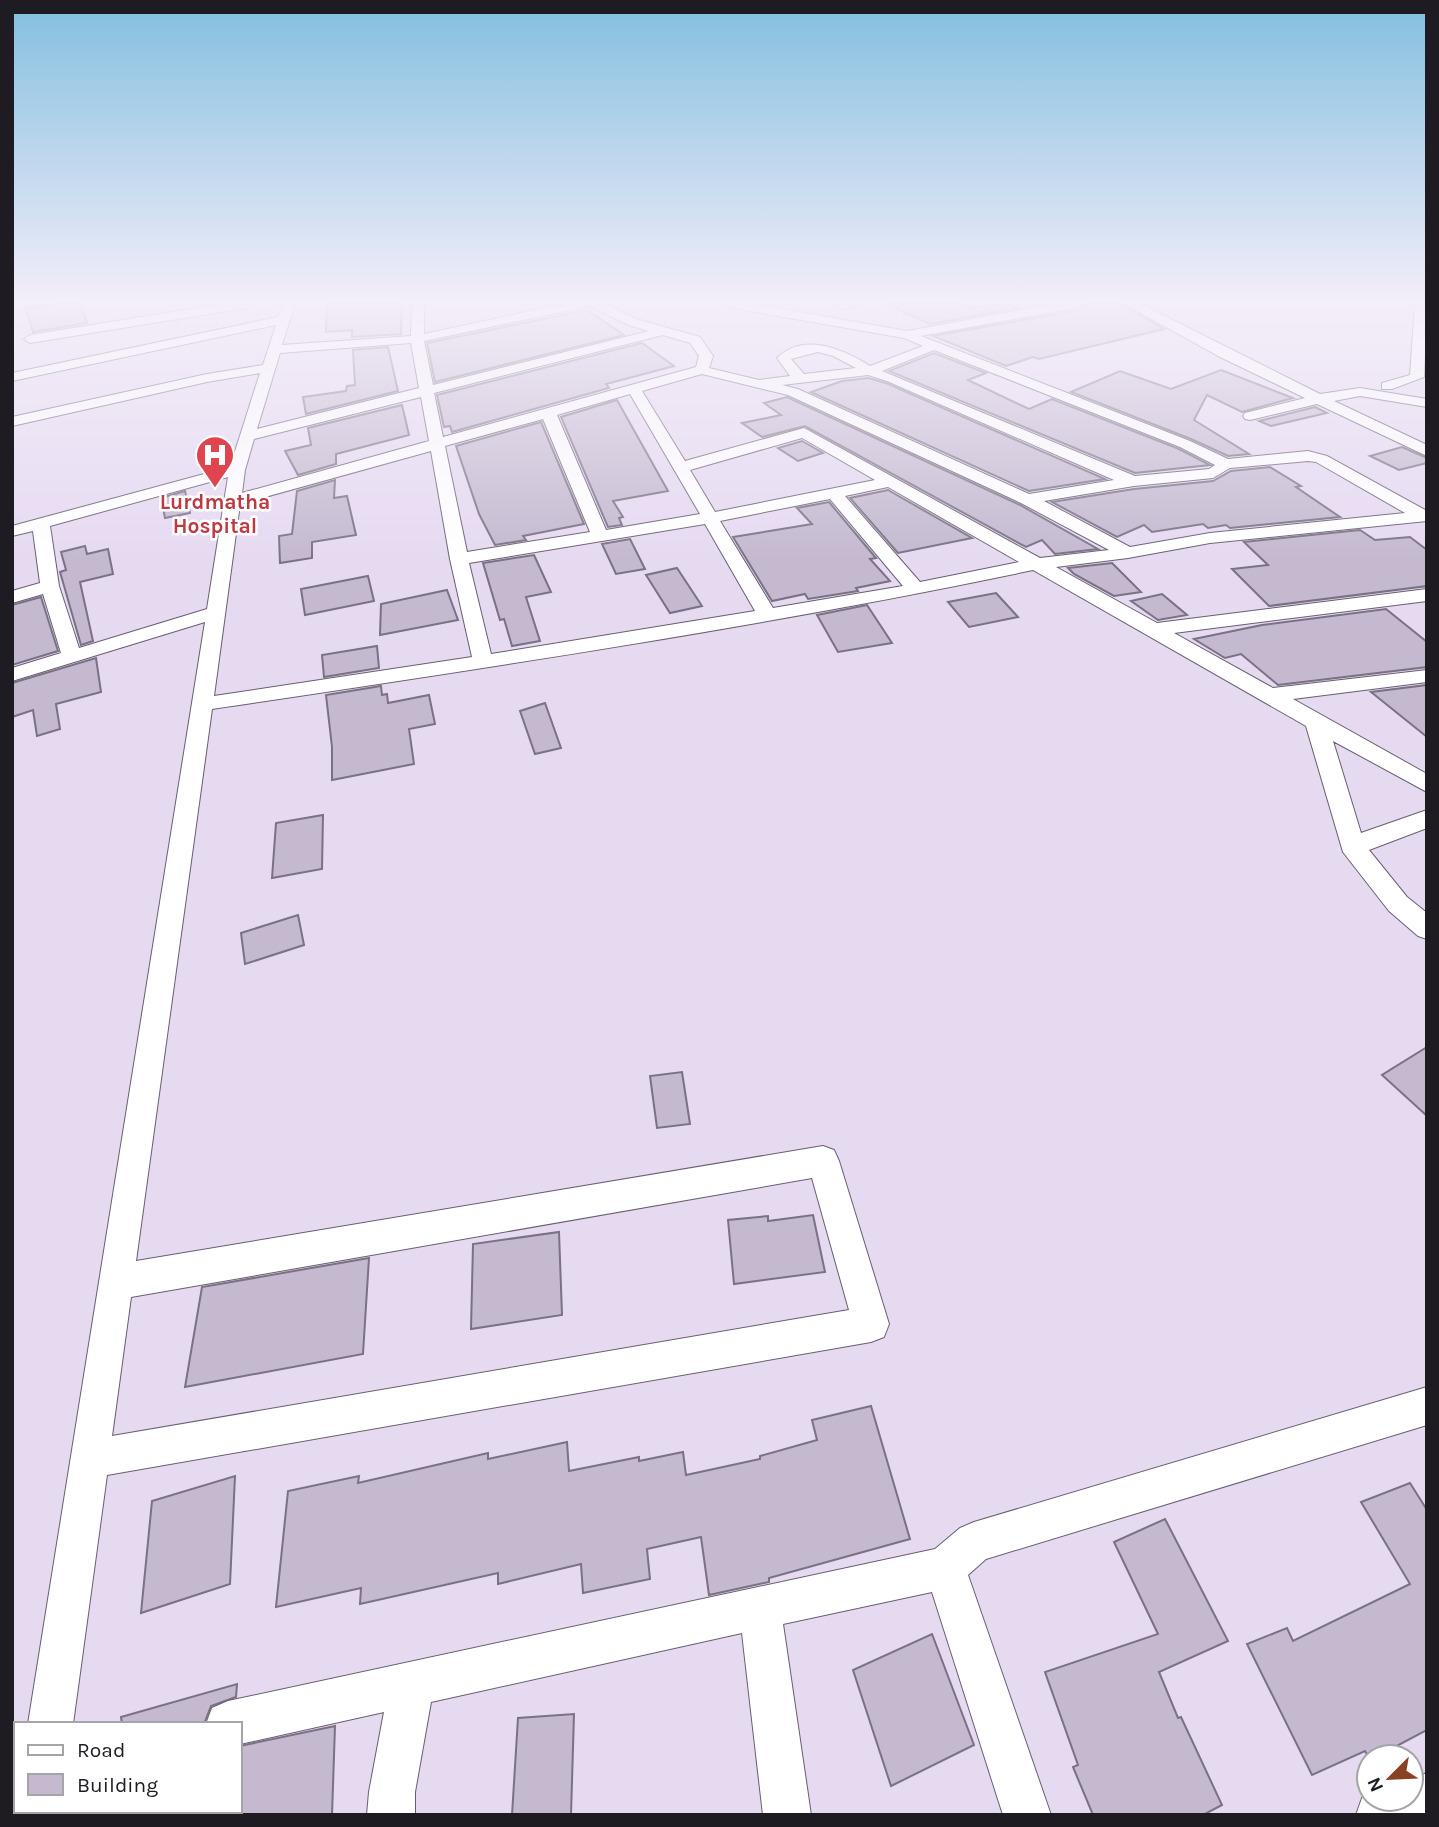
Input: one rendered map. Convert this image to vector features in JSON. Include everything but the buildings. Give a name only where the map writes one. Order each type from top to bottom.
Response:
[{"type":"street","points":[[12,422],[162,388]]},
{"type":"street","points":[[50,1722],[237,470],[262,388]]},
{"type":"street","points":[[426,388],[459,559],[483,662]]},
{"type":"street","points":[[248,436],[442,388]]},
{"type":"street","points":[[233,501],[640,388]]},
{"type":"street","points":[[776,388],[793,392],[1027,499],[1128,554]]},
{"type":"street","points":[[915,388],[1102,470],[1134,481]]},
{"type":"street","points":[[1042,388],[1185,444],[1226,464]]},
{"type":"street","points":[[1297,388],[1427,452]]},
{"type":"street","points":[[634,390],[682,467],[767,615]]},
{"type":"street","points":[[1250,416],[1318,399],[1360,392],[1427,402]]},
{"type":"street","points":[[548,412],[599,534]]},
{"type":"street","points":[[682,467],[804,433],[1427,784]]},
{"type":"street","points":[[1027,499],[1134,481],[1213,473],[1226,464],[1308,456],[1321,459],[1424,516]]},
{"type":"street","points":[[12,531],[237,470]]},
{"type":"street","points":[[459,559],[709,518],[889,482]]},
{"type":"street","points":[[833,492],[916,589]]},
{"type":"street","points":[[203,704],[483,662],[767,615],[916,589],[1035,564],[1128,554],[1210,538],[1424,516]]},
{"type":"street","points":[[41,524],[50,586],[72,657]]},
{"type":"street","points":[[12,597],[50,586]]},
{"type":"street","points":[[1151,629],[1427,595]]},
{"type":"street","points":[[12,675],[215,613]]},
{"type":"street","points":[[1272,695],[1427,676]]},
{"type":"street","points":[[1315,719],[1337,786],[1352,846],[1398,904],[1427,928]]},
{"type":"street","points":[[1352,846],[1427,819]]},
{"type":"street","points":[[89,1459],[871,1324],[823,1161],[116,1282]]},
{"type":"street","points":[[237,1722],[945,1568],[974,1542],[1427,1406]]},
{"type":"street","points":[[945,1568],[1027,1815]]},
{"type":"street","points":[[760,1608],[787,1815]]},
{"type":"street","points":[[391,1815],[392,1792],[412,1684]]},
{"type":"street","points":[[1378,1815],[1427,1796]]},
{"type":"place","name":"Lurdmatha Hospital","points":[[215,489]]}]
